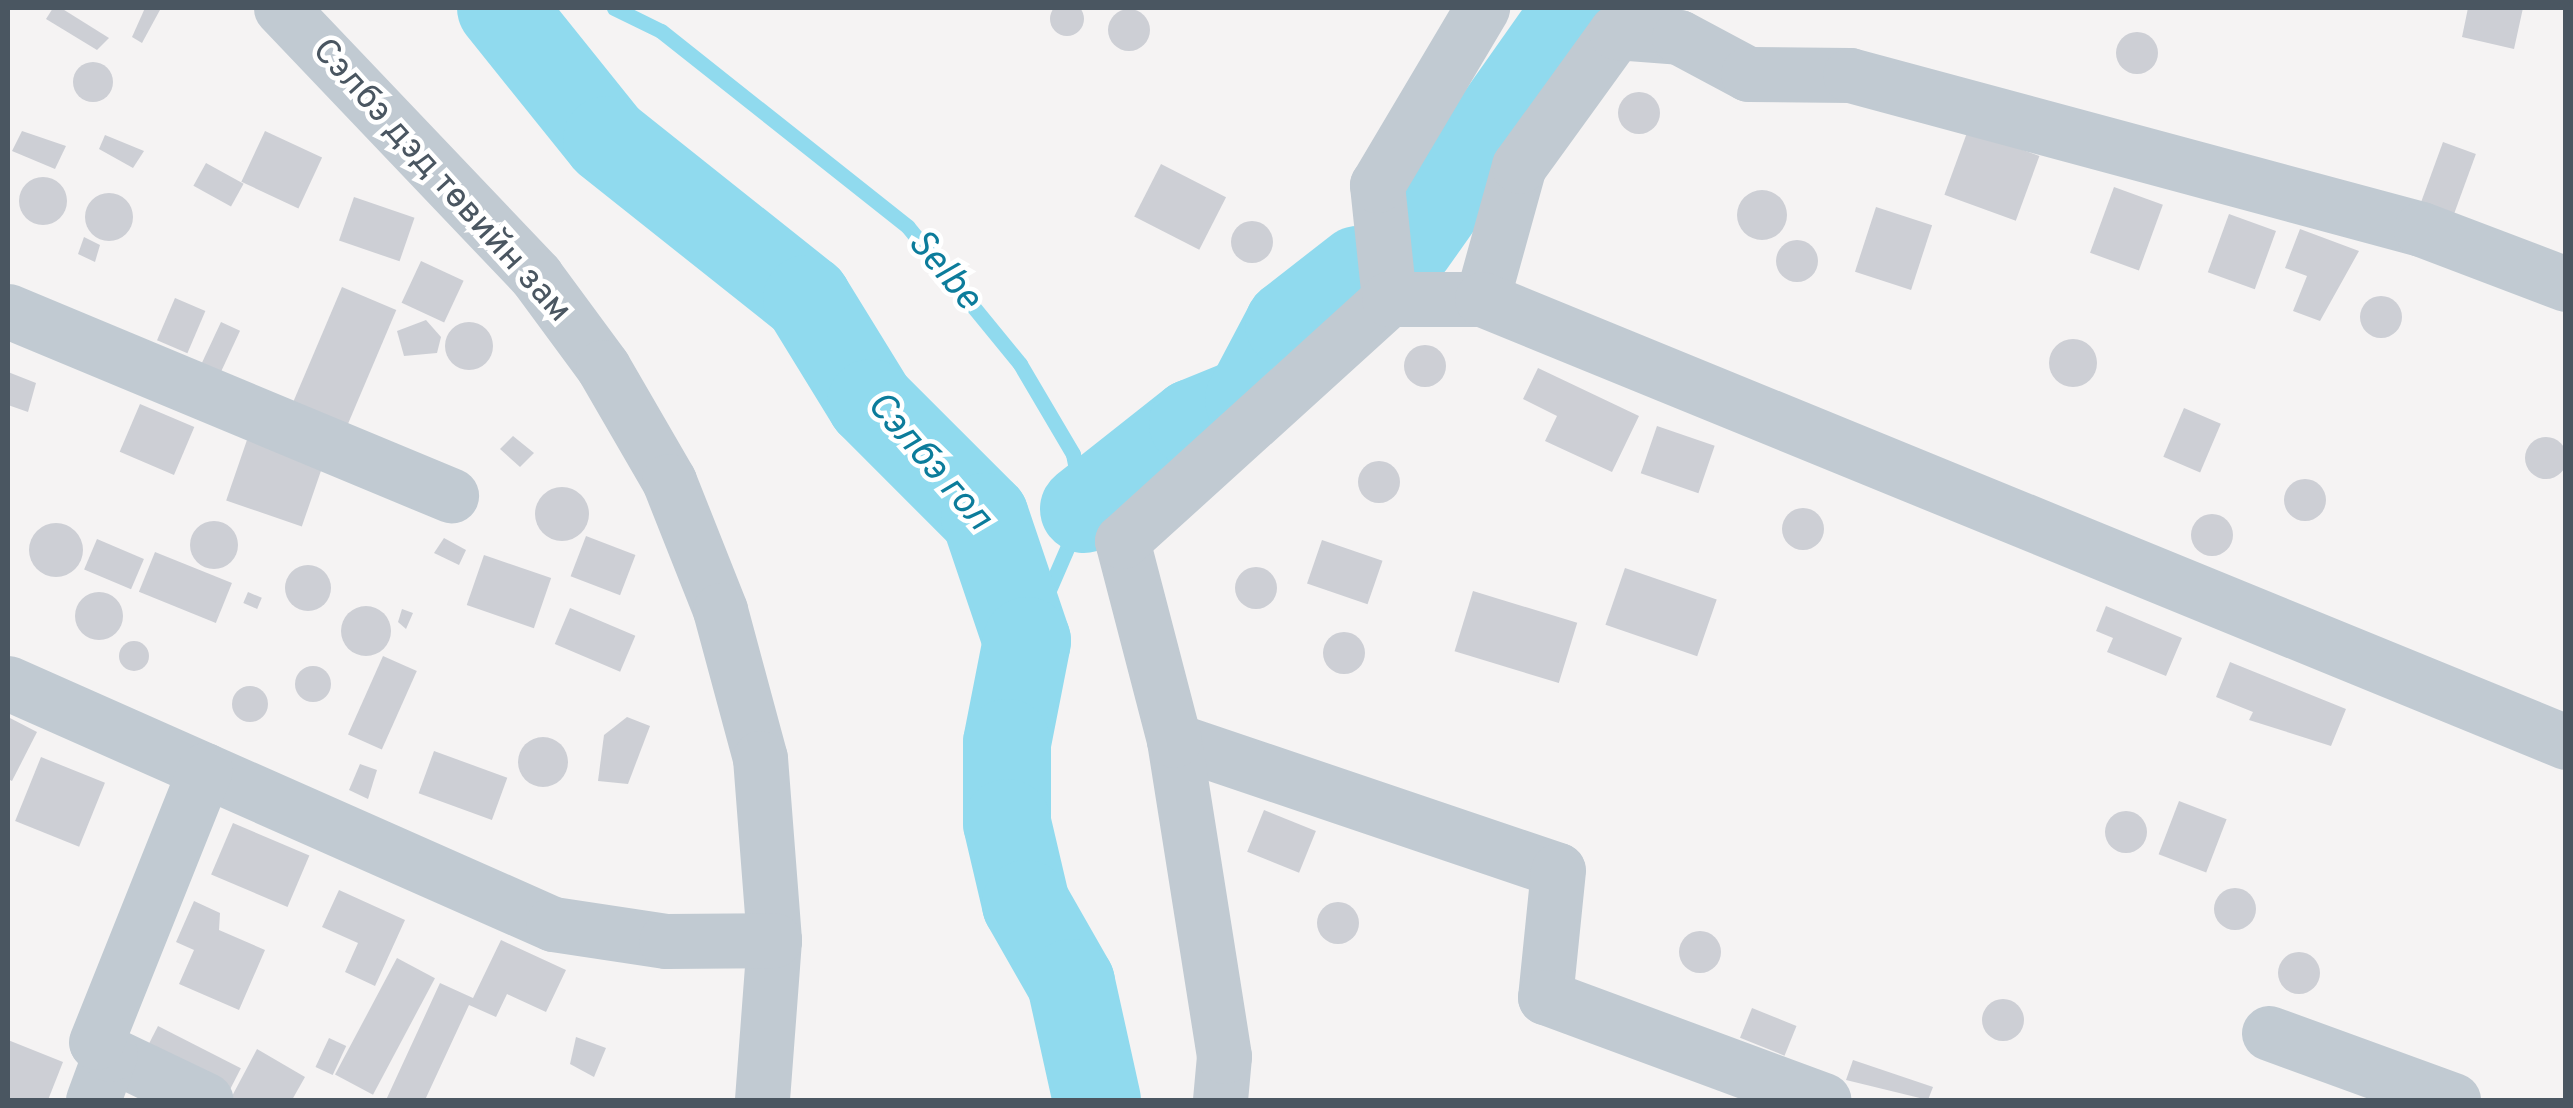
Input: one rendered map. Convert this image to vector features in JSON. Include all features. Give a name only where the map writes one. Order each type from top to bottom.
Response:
[{"type":"street","name":"Сэлбэ дэд төвийн зам","points":[[281,8],[536,276],[603,367],[668,481],[749,703],[769,820],[774,940],[762,1100]]},
{"type":"street","points":[[1389,299],[1378,185],[1482,8]]},
{"type":"street","points":[[1482,299],[1518,166],[1616,32],[1679,37],[1748,74],[1870,80],[2421,229],[2566,284]]},
{"type":"street","points":[[1220,1100],[1224,1056],[1174,740],[1122,541],[1389,299],[1482,299],[2566,742]]},
{"type":"street","points":[[8,312],[451,495]]},
{"type":"street","points":[[8,683],[553,924],[666,941],[774,940]]},
{"type":"street","points":[[1174,740],[1558,870],[1545,997],[1824,1100]]},
{"type":"street","points":[[205,770],[96,1042],[101,1077],[206,1100]]},
{"type":"street","points":[[2270,1032],[2454,1100]]},
{"type":"building","points":[[1067,2],[1079,7],[1084,19],[1079,31],[1067,36],[1055,31],[1050,19],[1055,7]]},
{"type":"building","points":[[53,8],[61,8],[109,38],[97,50],[46,19]]},
{"type":"building","points":[[145,8],[161,8],[142,43],[132,37]]},
{"type":"building","points":[[2468,8],[2523,8],[2514,49],[2462,37]]},
{"type":"building","points":[[1129,9],[1144,15],[1150,30],[1144,45],[1129,51],[1114,45],[1108,30],[1114,15]]},
{"type":"building","points":[[2137,32],[2152,38],[2158,53],[2152,68],[2137,74],[2122,68],[2116,53],[2122,38]]},
{"type":"building","points":[[93,62],[107,68],[113,82],[107,96],[93,102],[79,96],[73,82],[79,68]]},
{"type":"building","points":[[1639,92],[1654,98],[1660,113],[1654,128],[1639,134],[1624,128],[1618,113],[1624,98]]},
{"type":"building","points":[[1968,130],[2039,156],[2016,221],[1944,195]]},
{"type":"building","points":[[22,131],[66,146],[55,169],[12,151]]},
{"type":"building","points":[[265,131],[322,158],[298,208],[241,182]]},
{"type":"building","points":[[105,135],[144,151],[133,168],[99,149]]},
{"type":"building","points":[[2443,142],[2476,154],[2454,215],[2421,203]]},
{"type":"building","points":[[206,163],[244,184],[231,207],[193,186]]},
{"type":"building","points":[[1161,164],[1226,197],[1199,250],[1134,217]]},
{"type":"building","points":[[43,177],[60,184],[67,201],[60,218],[43,225],[26,218],[19,201],[26,184]]},
{"type":"building","points":[[2114,187],[2163,205],[2139,271],[2090,253]]},
{"type":"building","points":[[1762,190],[1780,197],[1787,215],[1780,233],[1762,240],[1744,233],[1737,215],[1744,197]]},
{"type":"building","points":[[109,193],[126,200],[133,217],[126,234],[109,241],[92,234],[85,217],[92,200]]},
{"type":"building","points":[[354,197],[415,218],[400,261],[339,240]]},
{"type":"building","points":[[1876,207],[1932,225],[1911,290],[1855,272]]},
{"type":"building","points":[[2229,214],[2276,231],[2255,289],[2208,272]]},
{"type":"building","points":[[1252,221],[1267,227],[1273,242],[1267,257],[1252,263],[1237,257],[1231,242],[1237,227]]},
{"type":"building","points":[[2300,229],[2359,251],[2320,321],[2293,311],[2307,276],[2285,268]]},
{"type":"building","points":[[84,237],[100,245],[95,262],[78,254]]},
{"type":"building","points":[[1797,240],[1812,246],[1818,261],[1812,276],[1797,282],[1782,276],[1776,261],[1782,246]]},
{"type":"building","points":[[421,261],[464,281],[444,323],[402,303]]},
{"type":"building","points":[[342,287],[396,310],[345,432],[290,409]]},
{"type":"building","points":[[2381,296],[2396,302],[2402,317],[2396,332],[2381,338],[2366,332],[2360,317],[2366,302]]},
{"type":"building","points":[[175,298],[205,311],[187,353],[157,340]]},
{"type":"building","points":[[426,320],[441,337],[437,353],[404,356],[397,331]]},
{"type":"building","points":[[221,322],[240,331],[221,372],[202,363]]},
{"type":"building","points":[[469,322],[486,329],[493,346],[486,363],[469,370],[452,363],[445,346],[452,329]]},
{"type":"building","points":[[2073,339],[2090,346],[2097,363],[2090,380],[2073,387],[2056,380],[2049,363],[2056,346]]},
{"type":"building","points":[[1425,345],[1440,351],[1446,366],[1440,381],[1425,387],[1410,381],[1404,366],[1410,351]]},
{"type":"building","points":[[1538,368],[1639,416],[1612,472],[1545,441],[1557,416],[1523,399]]},
{"type":"building","points":[[8,372],[36,383],[28,412],[8,405]]},
{"type":"building","points":[[140,404],[194,427],[174,475],[120,452]]},
{"type":"building","points":[[2184,408],[2221,424],[2200,472],[2163,457]]},
{"type":"building","points":[[1657,426],[1715,446],[1698,493],[1641,473]]},
{"type":"building","points":[[513,436],[534,453],[520,467],[500,449]]},
{"type":"building","points":[[2546,437],[2561,443],[2567,458],[2561,473],[2546,479],[2531,473],[2525,458],[2531,443]]},
{"type":"building","points":[[247,440],[323,466],[302,527],[226,501]]},
{"type":"building","points":[[1379,461],[1394,467],[1400,482],[1394,497],[1379,503],[1364,497],[1358,482],[1364,467]]},
{"type":"building","points":[[2305,479],[2320,485],[2326,500],[2320,515],[2305,521],[2290,515],[2284,500],[2290,485]]},
{"type":"building","points":[[562,487],[581,495],[589,514],[581,533],[562,541],[543,533],[535,514],[543,495]]},
{"type":"building","points":[[1803,508],[1818,514],[1824,529],[1818,544],[1803,550],[1788,544],[1782,529],[1788,514]]},
{"type":"building","points":[[2212,514],[2227,520],[2233,535],[2227,550],[2212,556],[2197,550],[2191,535],[2197,520]]},
{"type":"building","points":[[214,521],[231,528],[238,545],[231,562],[214,569],[197,562],[190,545],[197,528]]},
{"type":"building","points":[[56,523],[75,531],[83,550],[75,569],[56,577],[37,569],[29,550],[37,531]]},
{"type":"building","points":[[586,536],[635,555],[620,595],[571,576]]},
{"type":"building","points":[[444,538],[466,550],[459,565],[434,553]]},
{"type":"building","points":[[97,539],[144,559],[131,589],[84,569]]},
{"type":"building","points":[[1322,540],[1383,561],[1368,604],[1307,583]]},
{"type":"building","points":[[155,552],[232,583],[216,623],[139,592]]},
{"type":"building","points":[[484,555],[551,578],[534,628],[467,605]]},
{"type":"building","points":[[308,565],[324,572],[331,588],[324,604],[308,611],[292,604],[285,588],[292,572]]},
{"type":"building","points":[[1256,567],[1271,573],[1277,588],[1271,603],[1256,609],[1241,603],[1235,588],[1241,573]]},
{"type":"building","points":[[1625,568],[1717,600],[1697,656],[1605,625]]},
{"type":"building","points":[[1473,591],[1577,623],[1559,683],[1455,651]]},
{"type":"building","points":[[99,592],[116,599],[123,616],[116,633],[99,640],[82,633],[75,616],[82,599]]},
{"type":"building","points":[[248,592],[262,598],[257,609],[243,603]]},
{"type":"building","points":[[366,606],[384,613],[391,631],[384,649],[366,656],[348,649],[341,631],[348,613]]},
{"type":"building","points":[[2106,606],[2182,638],[2166,676],[2107,652],[2113,638],[2096,631]]},
{"type":"building","points":[[570,608],[635,636],[620,672],[555,644]]},
{"type":"building","points":[[402,609],[413,613],[406,629],[398,622]]},
{"type":"building","points":[[1344,632],[1359,638],[1365,653],[1359,668],[1344,674],[1329,668],[1323,653],[1329,638]]},
{"type":"building","points":[[134,641],[148,650],[149,656],[140,670],[134,671],[120,662],[119,656],[128,642]]},
{"type":"building","points":[[383,656],[417,671],[382,750],[348,735]]},
{"type":"building","points":[[2230,662],[2346,709],[2331,746],[2249,720],[2253,712],[2216,697]]},
{"type":"building","points":[[313,666],[326,671],[331,684],[326,697],[313,702],[300,697],[295,684],[300,671]]},
{"type":"building","points":[[250,686],[263,691],[268,704],[263,717],[250,722],[237,717],[232,704],[237,691]]},
{"type":"building","points":[[8,717],[37,732],[12,781],[8,779]]},
{"type":"building","points":[[627,717],[650,726],[628,784],[598,781],[604,735]]},
{"type":"building","points":[[543,737],[561,744],[568,762],[561,780],[543,787],[525,780],[518,762],[525,744]]},
{"type":"building","points":[[434,751],[507,778],[492,820],[419,793]]},
{"type":"building","points":[[41,757],[105,783],[79,847],[15,821]]},
{"type":"building","points":[[360,764],[377,770],[368,799],[349,790]]},
{"type":"building","points":[[2179,801],[2227,819],[2206,872],[2159,854]]},
{"type":"building","points":[[1264,810],[1316,831],[1299,873],[1247,852]]},
{"type":"building","points":[[2126,811],[2141,817],[2147,832],[2141,847],[2126,853],[2111,847],[2105,832],[2111,817]]},
{"type":"building","points":[[233,823],[309,855],[288,907],[211,875]]},
{"type":"building","points":[[2235,888],[2250,894],[2256,909],[2250,924],[2235,930],[2220,924],[2214,909],[2220,894]]},
{"type":"building","points":[[339,890],[405,920],[375,986],[345,972],[358,943],[322,927]]},
{"type":"building","points":[[194,901],[220,913],[219,930],[265,950],[239,1010],[179,984],[194,950],[176,942]]},
{"type":"building","points":[[1338,902],[1353,908],[1359,923],[1353,938],[1338,944],[1323,938],[1317,923],[1323,908]]},
{"type":"building","points":[[1700,931],[1715,937],[1721,952],[1715,967],[1700,973],[1685,967],[1679,952],[1685,937]]},
{"type":"building","points":[[501,940],[566,970],[546,1012],[507,994],[496,1017],[469,1005],[425,1100],[386,1100],[440,983],[473,998]]},
{"type":"building","points":[[2299,952],[2314,958],[2320,973],[2314,988],[2299,994],[2284,988],[2278,973],[2284,958]]},
{"type":"building","points":[[397,958],[435,978],[373,1095],[335,1075]]},
{"type":"building","points":[[2003,999],[2018,1005],[2024,1020],[2018,1035],[2003,1041],[1988,1035],[1982,1020],[1988,1005]]},
{"type":"building","points":[[1752,1008],[1797,1026],[1785,1056],[1740,1038]]},
{"type":"building","points":[[158,1026],[241,1068],[225,1099],[143,1056]]},
{"type":"building","points":[[576,1037],[606,1048],[594,1077],[570,1064]]},
{"type":"building","points":[[329,1038],[346,1046],[333,1075],[315,1067]]},
{"type":"building","points":[[8,1040],[63,1062],[48,1100],[8,1100]]},
{"type":"building","points":[[257,1049],[305,1077],[292,1100],[231,1098]]},
{"type":"building","points":[[1853,1060],[1933,1087],[1928,1100],[1846,1080]]},
{"type":"waterway","name":"Сэлбэ гол","points":[[501,8],[607,140],[807,299],[871,403],[985,517],[1027,641],[1007,743],[1007,823],[1026,904],[1071,983],[1097,1100]]},
{"type":"waterway","name":"Selbe","points":[[614,8],[661,31],[908,227],[1020,364],[1073,454],[1084,509],[1027,641]]},
{"type":"waterway","points":[[1410,245],[1577,8]]},
{"type":"waterway","points":[[1084,509],[1193,423],[1249,400],[1289,324],[1358,270]]}]
